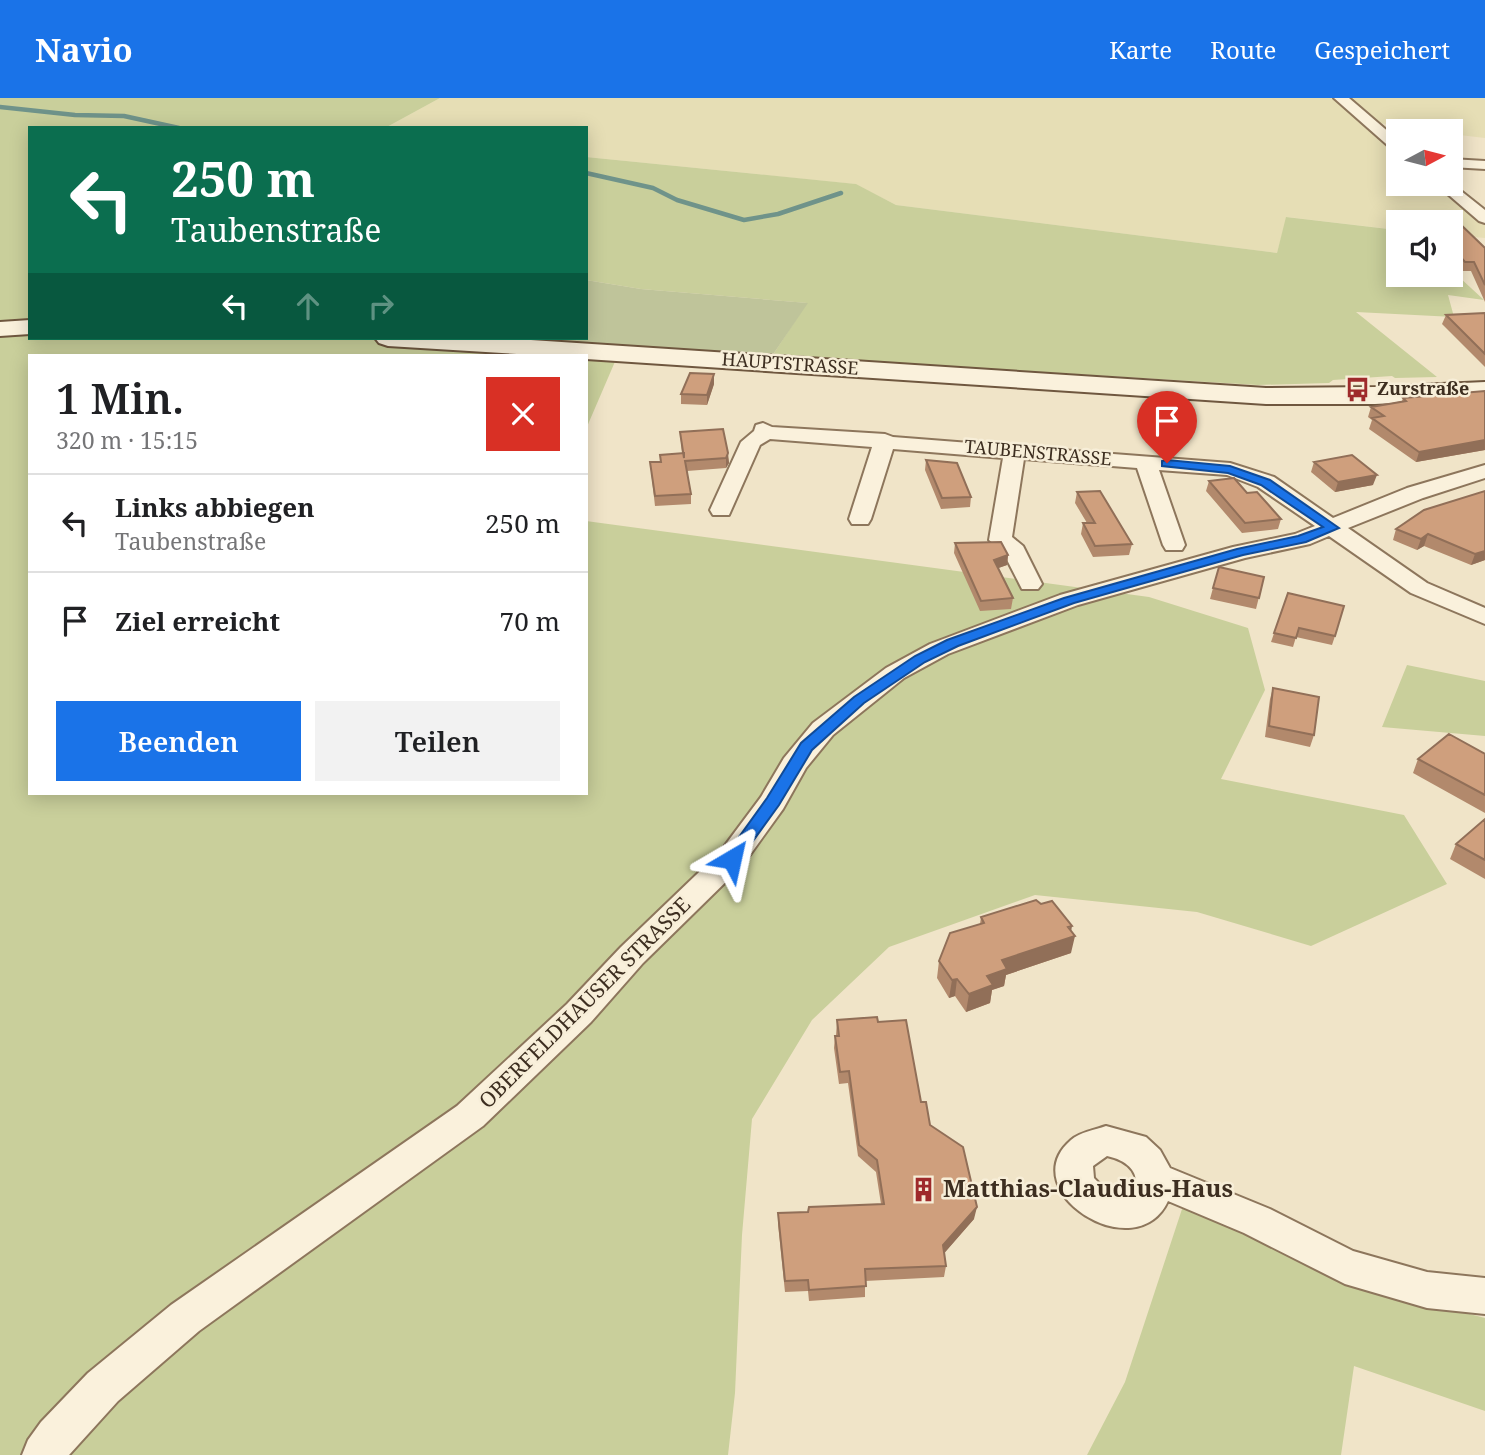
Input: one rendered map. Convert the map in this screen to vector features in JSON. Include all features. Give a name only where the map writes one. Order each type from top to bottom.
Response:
[{"type":"main road","points":[[0,329],[28,327]]},
{"type":"main road","name":"HAUPTSTRASSE","points":[[419,340],[1293,398],[1485,390]]},
{"type":"main road","name":"HAUPTSTRASSE","points":[[1193,390],[1323,390],[1485,383]]},
{"type":"street","points":[[1341,98],[1386,137]]},
{"type":"street","points":[[1463,164],[1485,165]]},
{"type":"street","points":[[1457,196],[1485,219]]},
{"type":"street","name":"TAUBENSTRASSE","points":[[721,510],[751,442],[764,431],[1230,469],[1266,482],[1419,588],[1485,617]]},
{"type":"street","points":[[860,519],[885,440]]},
{"type":"street","points":[[1015,451],[1000,540],[1012,546],[1030,583]]},
{"type":"street","points":[[1145,461],[1174,545]]},
{"type":"street","name":"OBERFELDHAUSER STRASSE","points":[[43,1455],[56,1437],[103,1387],[185,1318],[350,1203],[478,1108],[579,1013],[632,956],[732,859],[773,802],[806,747],[823,729],[885,680],[939,649],[1069,600],[1241,552],[1302,539],[1415,493],[1485,471]]},
{"type":"street","points":[[1156,1179],[1256,1220],[1345,1266],[1427,1290],[1485,1296]]},
{"type":"shaded area","points":[[440,98],[1336,98],[1386,140],[1386,196],[1451,196],[1485,225],[1485,238],[1463,236],[1463,210],[1386,210],[1386,229],[1287,217],[1277,253],[896,205],[855,184],[588,157],[588,126],[389,126]]},
{"type":"shaded area","points":[[1347,98],[1485,98],[1485,138],[1463,135],[1463,119],[1386,119],[1386,124],[1377,123]]},
{"type":"green space","points":[[0,98],[440,98],[389,126],[28,126],[28,340],[460,340],[459,342],[585,354],[28,354],[28,795],[588,795],[588,521],[1149,597],[1248,628],[1265,690],[1221,779],[1404,815],[1447,884],[1311,946],[1197,912],[1035,895],[889,947],[812,1020],[752,1119],[742,1235],[735,1393],[728,1455],[0,1455]]},
{"type":"green space","points":[[588,157],[856,184],[896,205],[1277,253],[1286,217],[1386,229],[1386,287],[1463,287],[1463,281],[1484,300],[1448,295],[1454,317],[1356,312],[1437,377],[1392,376],[1333,380],[1329,383],[1258,385],[789,357],[756,361],[774,353],[807,303],[641,289],[588,280]]},
{"type":"green space","points":[[588,280],[641,289],[808,303],[774,353],[756,361],[459,343],[461,340],[588,340]]},
{"type":"green space","points":[[588,354],[617,357],[588,424]]},
{"type":"green space","points":[[1407,665],[1485,681],[1485,736],[1382,727]]},
{"type":"green space","points":[[1184,1203],[1366,1287],[1485,1318],[1485,1411],[1354,1366],[1341,1455],[1087,1455],[1125,1382]]},
{"type":"building","points":[[1463,227],[1485,248],[1485,285],[1474,262],[1465,262]]},
{"type":"building","points":[[1485,313],[1485,354],[1446,315]]},
{"type":"building","points":[[690,373],[714,374],[707,395],[681,394]]},
{"type":"building","points":[[1485,391],[1485,440],[1419,452],[1372,418],[1384,416],[1371,407],[1406,401],[1403,398]]},
{"type":"building","points":[[723,429],[728,453],[726,458],[685,461],[691,494],[655,496],[650,462],[661,462],[660,455],[683,453],[680,432]]},
{"type":"building","points":[[1352,455],[1377,475],[1338,482],[1314,462]]},
{"type":"building","points":[[926,460],[957,463],[971,497],[942,498]]},
{"type":"building","points":[[1234,478],[1247,493],[1257,492],[1281,519],[1245,523],[1209,481]]},
{"type":"building","points":[[1100,491],[1132,544],[1095,546],[1083,523],[1095,523],[1077,492]]},
{"type":"building","points":[[1485,491],[1485,551],[1475,554],[1428,534],[1421,539],[1396,529],[1424,510]]},
{"type":"building","points":[[1001,542],[1008,555],[994,560],[1013,598],[981,601],[955,543]]},
{"type":"building","points":[[1219,567],[1264,577],[1259,598],[1213,588]]},
{"type":"building","points":[[1288,593],[1344,606],[1335,636],[1299,628],[1296,638],[1274,633]]},
{"type":"building","points":[[1273,688],[1319,697],[1314,735],[1269,726]]},
{"type":"building","points":[[1449,734],[1485,754],[1485,795],[1418,759]]},
{"type":"building","points":[[1485,819],[1485,860],[1456,844]]},
{"type":"building","points":[[1036,900],[1041,904],[1052,901],[1072,926],[1068,927],[1075,936],[1002,960],[1007,969],[987,976],[993,985],[969,994],[957,979],[952,980],[939,961],[950,933],[984,923],[981,917]]},
{"type":"building","name":"Matthias-Claudius-Haus","points":[[877,1017],[878,1022],[906,1020],[921,1102],[926,1102],[930,1125],[963,1147],[977,1207],[943,1245],[946,1266],[865,1269],[866,1286],[809,1290],[808,1280],[785,1281],[778,1213],[808,1212],[809,1207],[884,1204],[877,1160],[859,1145],[849,1071],[840,1072],[835,1036],[839,1036],[837,1020]]},
{"type":"waterway","points":[[0,107],[75,115],[124,116],[170,126]]},
{"type":"waterway","points":[[588,173],[653,188],[677,200],[744,220],[778,214],[841,193]]},
{"type":"place","name":"Zurstraße","points":[[1357,389]]},
{"type":"place","name":"Matthias-Claudius-Haus","points":[[923,1189]]},
{"type":"route","points":[[732,859],[773,802],[806,747],[823,729],[859,700],[895,673],[920,659],[953,643],[1069,600],[1241,552],[1302,539],[1333,528],[1266,482],[1230,469],[1167,463]]}]
